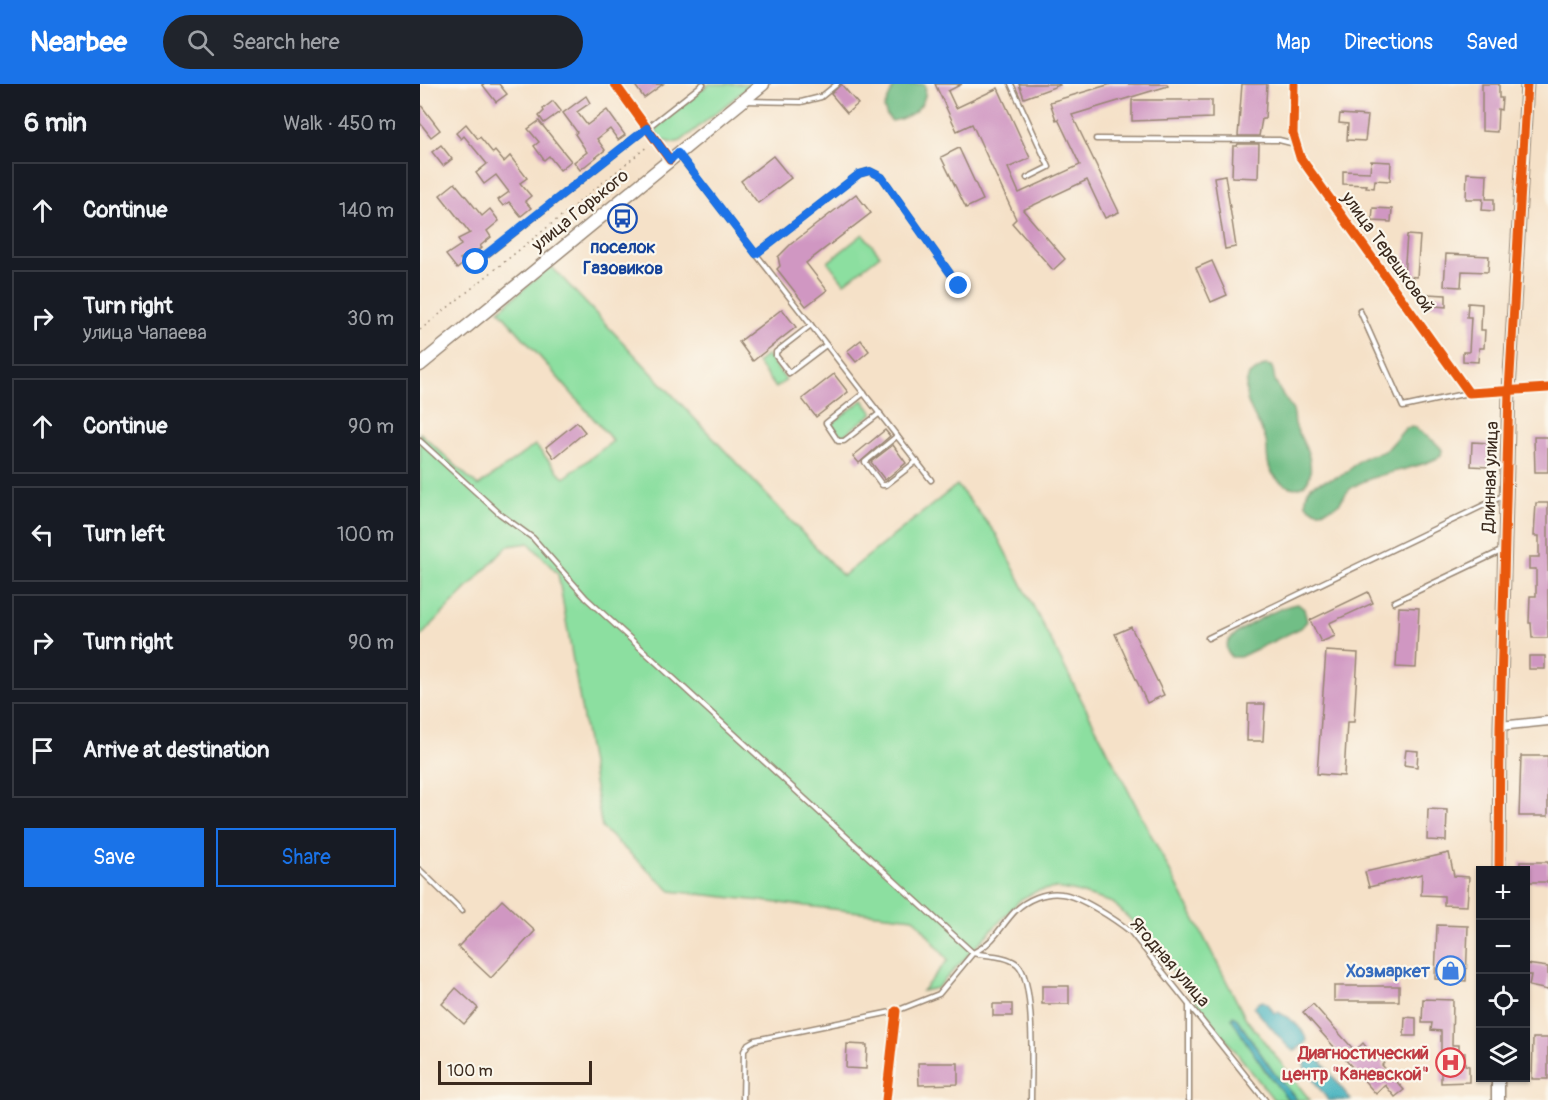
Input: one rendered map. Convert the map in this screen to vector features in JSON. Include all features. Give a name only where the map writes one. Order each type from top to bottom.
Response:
[{"type":"street","points":[[615,84],[656,140],[674,157]]},
{"type":"street","name":"улица Горького","points":[[420,365],[763,84]]},
{"type":"street","name":"улица Терешковой","points":[[1294,84],[1293,134],[1300,157],[1469,393]]},
{"type":"street","name":"Длинная улица","points":[[1499,866],[1500,726],[1509,391],[1527,84]]},
{"type":"street","points":[[1469,393],[1548,388]]},
{"type":"street","points":[[1500,726],[1548,721]]},
{"type":"street","points":[[886,1100],[896,1011]]},
{"type":"street","points":[[1498,1082],[1498,1100]]},
{"type":"lane","points":[[476,262],[703,84]]},
{"type":"lane","points":[[742,101],[801,102],[821,97],[837,84]]},
{"type":"lane","points":[[1011,84],[1049,167],[1027,178]]},
{"type":"lane","points":[[1095,139],[1279,140],[1295,144]]},
{"type":"lane","points":[[674,157],[756,254],[931,480]]},
{"type":"lane","points":[[756,254],[859,174],[870,171],[882,177],[959,286]]},
{"type":"lane","points":[[1360,311],[1403,406],[1469,393]]},
{"type":"lane","points":[[811,325],[775,354],[788,371],[792,372],[826,345]]},
{"type":"lane","points":[[864,393],[827,421],[827,426],[841,442],[879,413]]},
{"type":"lane","points":[[897,436],[866,460],[866,465],[871,472],[884,486],[917,461]]},
{"type":"lane","points":[[420,441],[500,514],[533,538],[586,598],[973,953],[1008,959],[1024,971],[1030,1009],[1031,1100]]},
{"type":"lane","points":[[1208,638],[1506,494]]},
{"type":"lane","points":[[1394,602],[1505,549]]},
{"type":"lane","points":[[420,870],[462,911]]},
{"type":"lane","name":"Ягодная улица","points":[[743,1100],[744,1051],[748,1044],[755,1040],[896,1011],[939,994],[973,953],[993,940],[1015,910],[1028,901],[1046,895],[1062,894],[1115,920],[1131,932],[1265,1100]]},
{"type":"lane","points":[[1189,1004],[1190,1100]]},
{"type":"path","points":[[420,330],[656,140]]},
{"type":"green space","points":[[709,84],[752,84],[681,141],[673,143],[661,140],[656,133],[658,125]]},
{"type":"green space","points":[[895,84],[925,84],[926,91],[921,104],[912,114],[892,121],[884,108]]},
{"type":"green space","points":[[863,234],[880,255],[844,283],[828,262]]},
{"type":"green space","points":[[551,266],[843,576],[957,485],[996,534],[1245,1017],[1310,1100],[1297,1100],[1274,1073],[1237,1019],[1232,1019],[1266,1072],[1289,1100],[1274,1100],[1136,925],[1113,903],[1056,888],[1037,891],[1021,899],[937,988],[922,991],[948,960],[914,918],[671,891],[602,828],[558,574],[529,543],[508,546],[420,637],[420,433],[478,486],[535,445],[564,478],[613,441],[499,310]]},
{"type":"green space","points":[[767,355],[786,380],[776,388],[757,363]]},
{"type":"green space","points":[[1265,365],[1271,366],[1275,381],[1293,411],[1295,424],[1309,458],[1308,481],[1297,488],[1284,484],[1271,471],[1266,439],[1247,399],[1246,383],[1249,375]]},
{"type":"green space","points":[[863,400],[873,413],[841,437],[831,424]]},
{"type":"green space","points":[[1415,427],[1442,450],[1441,456],[1359,483],[1350,489],[1335,507],[1321,511],[1306,504],[1308,490],[1312,486],[1342,475],[1363,458],[1384,451],[1406,428]]},
{"type":"green space","points":[[1298,604],[1304,609],[1307,621],[1301,628],[1240,657],[1231,657],[1227,644],[1238,632],[1270,614]]},
{"type":"water","points":[[1263,1001],[1274,1013],[1282,1014],[1299,1027],[1307,1040],[1305,1044],[1294,1051],[1288,1047],[1254,1008],[1257,1003]]},
{"type":"water","points":[[1233,1016],[1274,1073],[1297,1100],[1289,1100],[1271,1078],[1238,1029],[1232,1019]]},
{"type":"water","points":[[1314,1056],[1318,1057],[1351,1100],[1328,1100],[1305,1069],[1304,1064]]},
{"type":"building","points":[[482,84],[499,84],[507,94],[496,102]]},
{"type":"building","points":[[634,84],[663,84],[644,98]]},
{"type":"building","points":[[841,84],[858,104],[847,113],[831,94]]},
{"type":"building","points":[[935,84],[962,84],[948,91],[956,108],[998,88],[1030,158],[1008,168],[1019,193],[1080,165],[1058,119],[1056,120],[1050,102],[1111,84],[1167,84],[1168,86],[1072,115],[1119,212],[1105,218],[1087,180],[1023,210],[1065,259],[1053,270],[1012,223],[1016,219],[972,124],[957,131]]},
{"type":"building","points":[[1019,84],[1059,84],[1060,85],[1024,98]]},
{"type":"building","points":[[1242,84],[1267,84],[1265,119],[1262,119],[1259,136],[1238,136]]},
{"type":"building","points":[[1482,84],[1499,84],[1499,98],[1502,98],[1501,110],[1498,109],[1497,132],[1482,131]]},
{"type":"building","points":[[586,96],[590,103],[577,112],[587,125],[607,110],[625,135],[618,140],[610,129],[597,139],[605,150],[580,170],[574,162],[587,152],[575,134],[577,132],[563,113]]},
{"type":"building","points":[[1132,100],[1212,100],[1212,118],[1132,121]]},
{"type":"building","points":[[553,101],[561,111],[544,123],[539,116],[544,111],[543,109]]},
{"type":"building","points":[[420,104],[440,130],[431,137],[420,123]]},
{"type":"building","points":[[1340,114],[1368,116],[1365,141],[1347,140],[1348,124],[1339,123]]},
{"type":"building","points":[[539,121],[571,161],[560,170],[549,156],[544,160],[534,146],[539,142],[528,129]]},
{"type":"building","points":[[466,124],[478,139],[480,137],[504,162],[510,156],[527,178],[520,183],[531,196],[525,201],[531,208],[521,216],[509,202],[503,206],[498,200],[509,192],[496,175],[484,184],[476,173],[487,164],[464,136],[461,139],[456,133]]},
{"type":"building","points":[[1259,144],[1258,178],[1232,177],[1233,146]]},
{"type":"building","points":[[441,145],[452,159],[443,166],[432,152]]},
{"type":"building","points":[[959,148],[983,200],[966,208],[941,157]]},
{"type":"building","points":[[773,156],[791,178],[758,203],[741,181]]},
{"type":"building","points":[[1371,161],[1391,162],[1390,181],[1375,180],[1374,188],[1366,187],[1367,185],[1343,184],[1343,171],[1370,172]]},
{"type":"building","points":[[1467,173],[1487,174],[1486,199],[1494,199],[1494,211],[1482,210],[1483,199],[1466,199]]},
{"type":"building","points":[[1225,175],[1236,247],[1225,249],[1214,177]]},
{"type":"building","points":[[455,183],[482,216],[490,209],[499,221],[487,231],[491,237],[480,246],[482,248],[460,259],[464,263],[457,269],[446,255],[461,245],[458,239],[470,233],[440,195]]},
{"type":"building","points":[[856,194],[871,213],[806,263],[827,290],[806,306],[777,269],[780,266],[778,257],[791,244]]},
{"type":"building","points":[[1373,208],[1392,209],[1391,222],[1372,221]]},
{"type":"building","points":[[1407,235],[1420,236],[1417,277],[1404,276]]},
{"type":"building","points":[[1446,254],[1489,256],[1488,272],[1462,271],[1461,287],[1444,286]]},
{"type":"building","points":[[1212,261],[1227,295],[1211,302],[1196,268]]},
{"type":"building","points":[[1426,294],[1446,295],[1446,307],[1425,305]]},
{"type":"building","points":[[1468,303],[1482,304],[1481,330],[1485,330],[1484,348],[1479,348],[1478,362],[1463,361],[1463,352],[1469,352],[1471,317],[1467,317]]},
{"type":"building","points":[[782,309],[796,327],[753,361],[739,342]]},
{"type":"building","points":[[861,340],[869,351],[856,362],[847,351]]},
{"type":"building","points":[[834,374],[848,392],[816,417],[802,399]]},
{"type":"building","points":[[577,422],[585,432],[554,458],[546,447]]},
{"type":"building","points":[[885,430],[890,436],[859,463],[853,456]]},
{"type":"building","points":[[1534,437],[1548,437],[1548,472],[1535,472]]},
{"type":"building","points":[[1472,442],[1490,443],[1489,467],[1471,466]]},
{"type":"building","points":[[893,445],[906,463],[885,480],[871,462]]},
{"type":"building","points":[[1536,503],[1548,503],[1548,638],[1532,638],[1531,623],[1529,623],[1530,596],[1536,596],[1536,569],[1529,569],[1529,557],[1539,557],[1539,536],[1534,536]]},
{"type":"building","points":[[1368,592],[1373,603],[1329,623],[1335,636],[1321,642],[1310,620]]},
{"type":"building","points":[[1399,607],[1419,608],[1416,668],[1396,667]]},
{"type":"building","points":[[1131,627],[1164,695],[1147,703],[1115,634]]},
{"type":"building","points":[[1326,651],[1358,653],[1354,722],[1347,722],[1344,776],[1317,774]]},
{"type":"building","points":[[1529,656],[1545,656],[1545,669],[1529,669]]},
{"type":"building","points":[[1248,704],[1265,704],[1263,741],[1247,741]]},
{"type":"building","points":[[1406,750],[1418,751],[1417,767],[1404,765]]},
{"type":"building","points":[[1521,756],[1548,756],[1548,816],[1519,816]]},
{"type":"building","points":[[1428,809],[1447,810],[1446,841],[1427,840]]},
{"type":"building","points":[[1449,853],[1454,876],[1469,877],[1467,906],[1444,905],[1444,896],[1421,895],[1422,874],[1369,887],[1365,872]]},
{"type":"building","points":[[1520,862],[1548,862],[1548,882],[1530,882],[1530,866],[1520,866]]},
{"type":"building","points":[[502,900],[535,931],[491,978],[458,947]]},
{"type":"building","points":[[1437,925],[1468,926],[1466,981],[1435,979]]},
{"type":"building","points":[[1530,965],[1548,967],[1548,990],[1530,986]]},
{"type":"building","points":[[1042,986],[1069,986],[1069,1004],[1042,1004]]},
{"type":"building","points":[[1334,986],[1399,986],[1399,1001],[1334,1001]]},
{"type":"building","points":[[456,988],[478,1008],[464,1024],[442,1004]]},
{"type":"building","points":[[1423,999],[1453,1000],[1452,1045],[1459,1045],[1459,1053],[1465,1053],[1465,1065],[1469,1066],[1469,1082],[1441,1083],[1441,1031],[1431,1030],[1432,1023],[1422,1023]]},
{"type":"building","points":[[993,1004],[1012,1004],[1012,1016],[993,1016]]},
{"type":"building","points":[[1313,1004],[1355,1051],[1363,1043],[1376,1059],[1379,1057],[1384,1063],[1382,1065],[1404,1090],[1395,1097],[1385,1085],[1376,1094],[1303,1012]]},
{"type":"building","points":[[1405,1017],[1416,1018],[1416,1036],[1404,1036]]},
{"type":"building","points":[[1533,1038],[1548,1038],[1548,1079],[1532,1079]]},
{"type":"building","points":[[847,1044],[867,1045],[866,1069],[846,1068]]},
{"type":"building","points":[[918,1063],[958,1063],[958,1084],[919,1085]]},
{"type":"cycle path","points":[[615,84],[670,160]]},
{"type":"cycle path","points":[[1294,84],[1293,134],[1300,157],[1469,393],[1548,388]]},
{"type":"cycle path","points":[[1499,866],[1500,726],[1509,391],[1527,84]]},
{"type":"cycle path","points":[[886,1100],[896,1011]]},
{"type":"place","name":"поселок Газовиков","points":[[623,218]]},
{"type":"place","name":"Хозмаркет","points":[[1451,971]]},
{"type":"place","name":"Диагностический центр \"Каневской\"","points":[[1450,1063]]},
{"type":"route","points":[[476,262],[647,128],[670,160],[678,153],[756,254],[859,174],[864,171],[875,172],[882,177],[959,286]]}]
